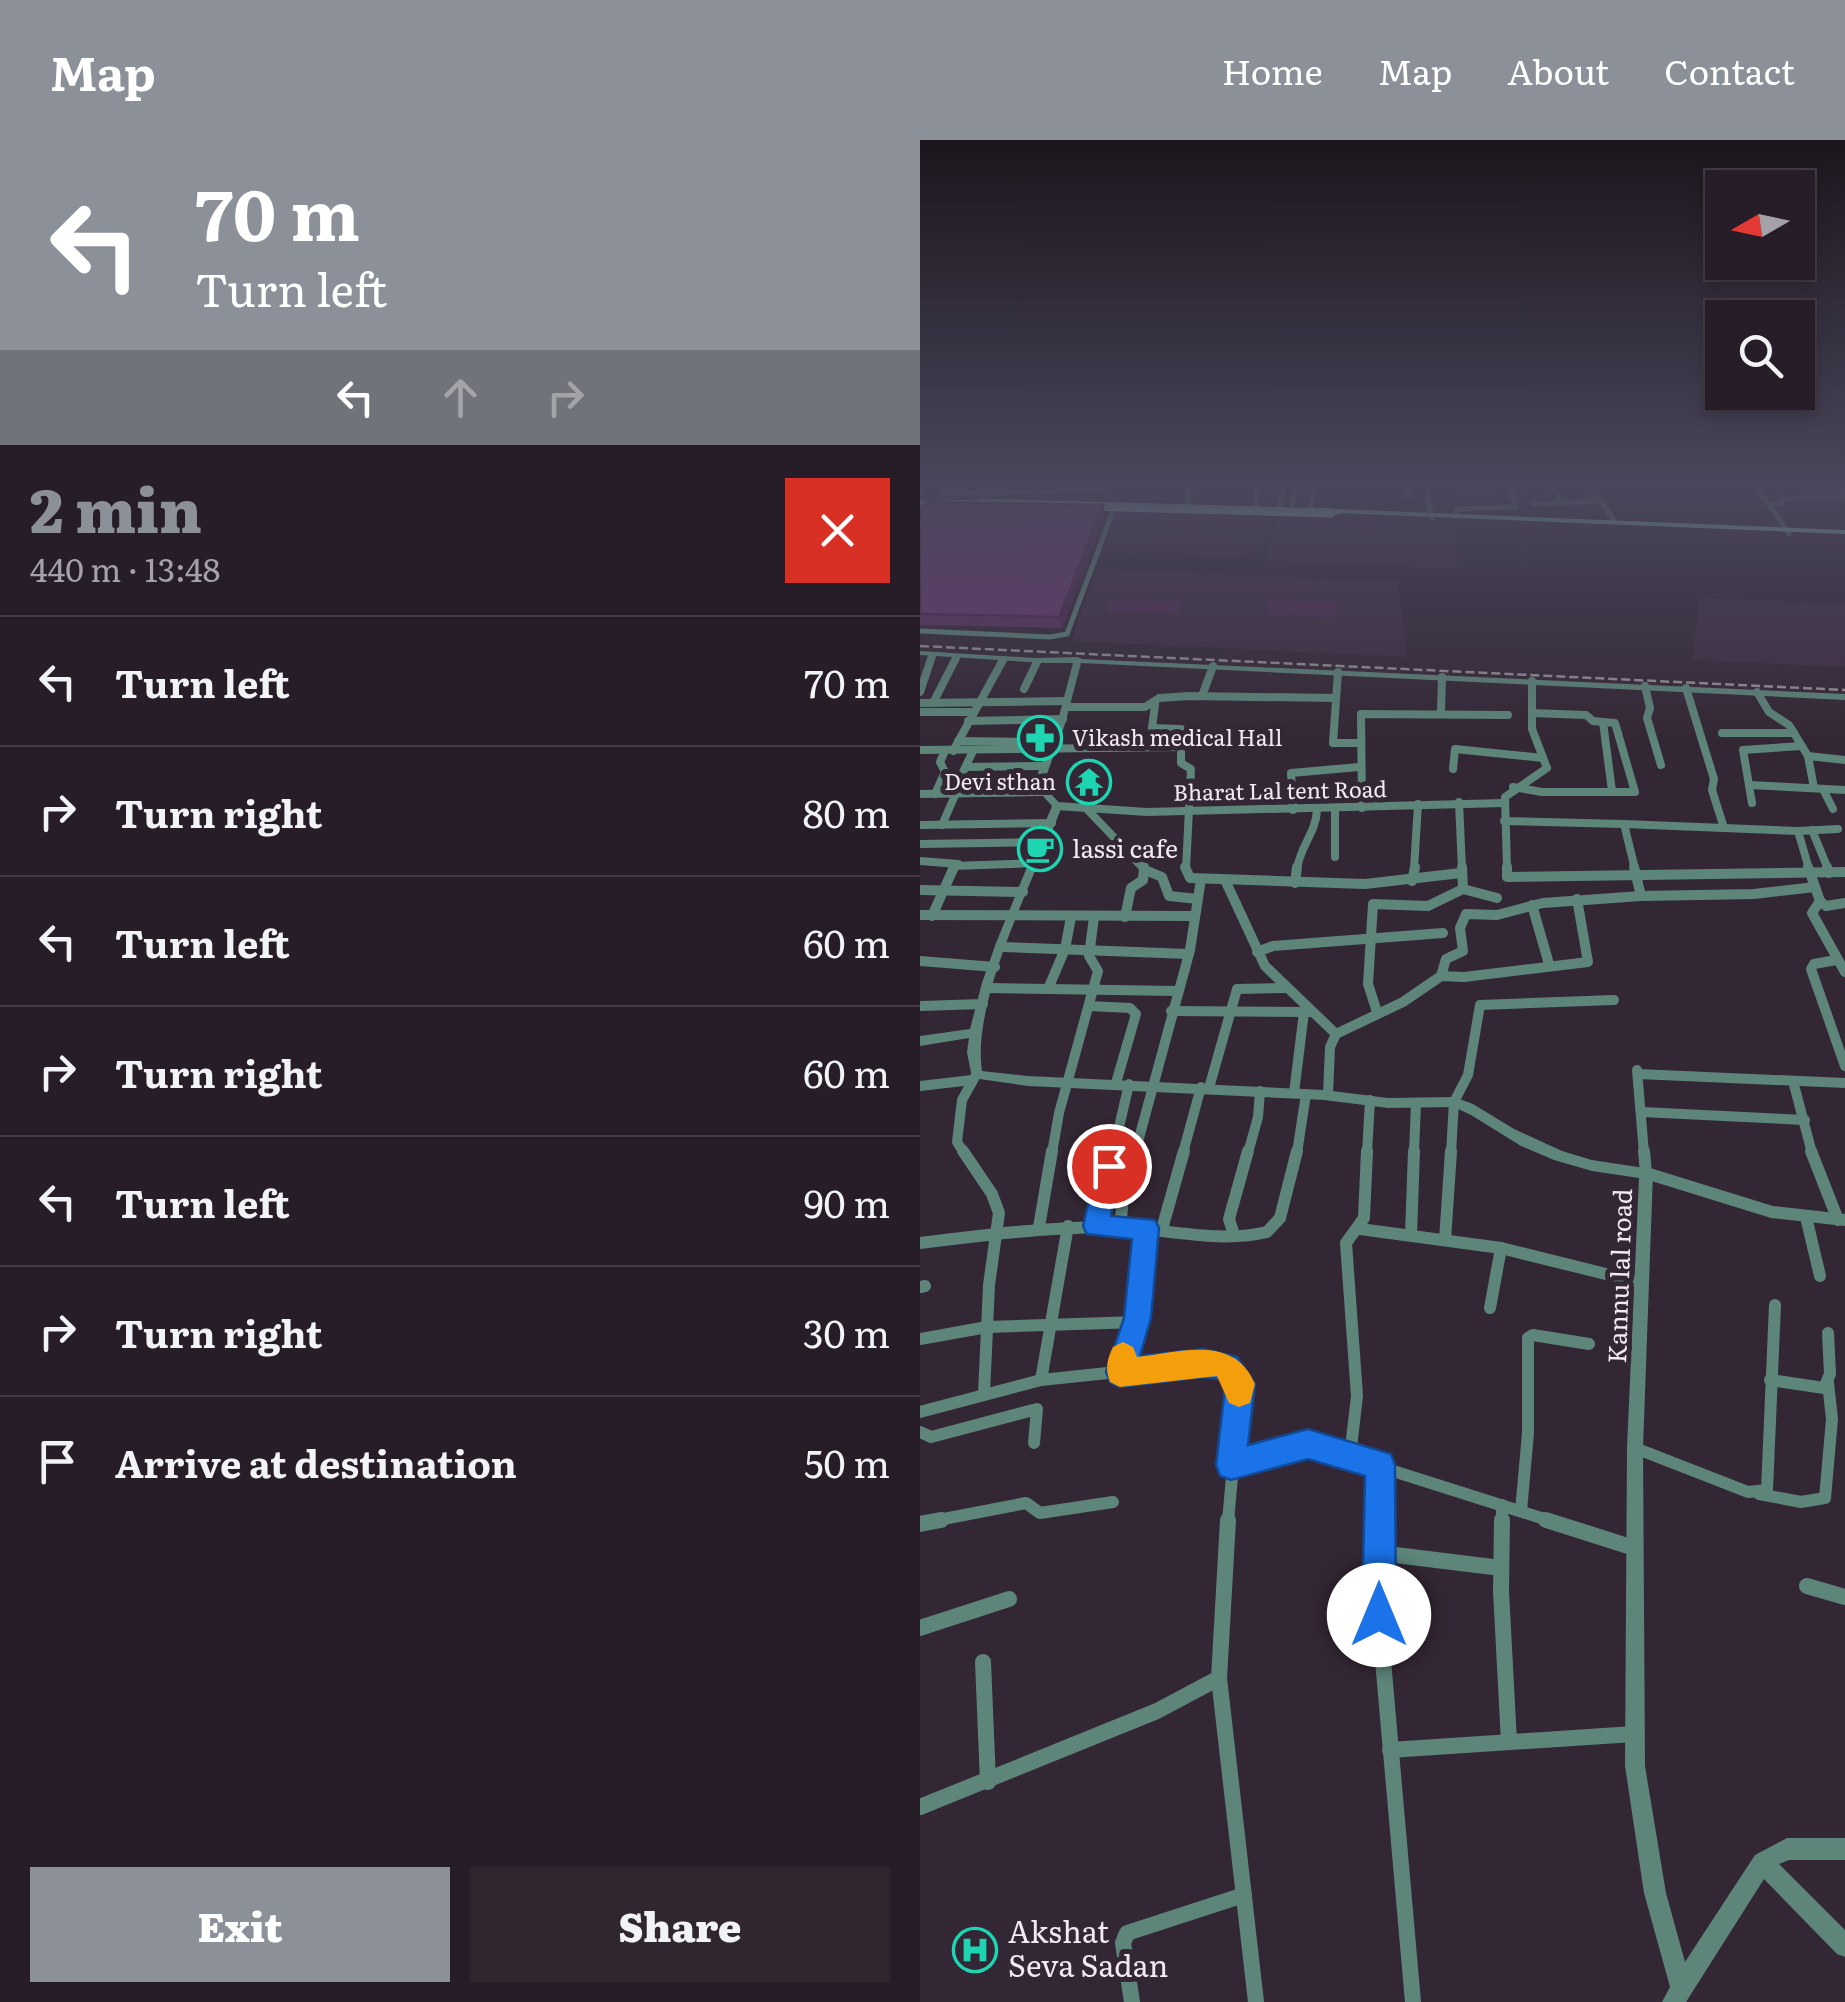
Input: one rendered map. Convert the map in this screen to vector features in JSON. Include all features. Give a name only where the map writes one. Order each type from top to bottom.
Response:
[{"type":"street","points":[[920,631],[1050,637],[1067,634],[1093,570]]},
{"type":"street","points":[[920,652],[956,658],[1079,660],[1845,697]]},
{"type":"street","points":[[920,652],[1048,660]]},
{"type":"street","points":[[920,652],[1048,660]]},
{"type":"street","points":[[920,692],[932,656]]},
{"type":"street","points":[[934,703],[956,658]]},
{"type":"street","points":[[934,794],[944,772],[940,762],[958,741],[1003,660]]},
{"type":"street","points":[[1024,689],[1048,660]]},
{"type":"street","points":[[984,1394],[998,1206],[957,1142],[962,1100],[974,1077],[974,1034],[994,966],[1058,806],[1038,785],[1079,660]]},
{"type":"street","points":[[1202,696],[1213,666]]},
{"type":"street","points":[[1338,672],[1334,744],[1359,743]]},
{"type":"street","points":[[1442,677],[1442,712]]},
{"type":"street","points":[[1532,681],[1533,734],[1547,768],[1544,774],[1512,787],[1504,802],[1507,877],[1845,872]]},
{"type":"street","points":[[1645,686],[1650,708],[1647,721],[1661,765]]},
{"type":"street","points":[[1686,688],[1714,779],[1712,790],[1724,828]]},
{"type":"street","points":[[1757,692],[1769,712],[1786,722],[1794,733],[1808,756],[1819,789],[1833,809]]},
{"type":"street","points":[[1336,698],[1202,696],[1160,698],[1154,704],[1152,728],[1180,729],[1181,763],[1191,769],[1186,875],[1201,879],[1371,884],[1462,874]]},
{"type":"street","points":[[920,703],[1065,709]]},
{"type":"street","points":[[920,712],[970,716],[1154,704]]},
{"type":"street","points":[[1362,808],[1359,720],[1364,713],[1508,716]]},
{"type":"street","points":[[1512,787],[1542,792],[1635,792],[1618,725],[1593,721],[1586,715],[1532,713]]},
{"type":"street","points":[[1603,722],[1612,790]]},
{"type":"street","points":[[1722,734],[1794,733]]},
{"type":"street","points":[[958,741],[1183,747]]},
{"type":"street","points":[[920,750],[1052,746]]},
{"type":"street","points":[[1752,804],[1743,750],[1801,746]]},
{"type":"street","points":[[1453,769],[1456,749],[1543,758]]},
{"type":"street","points":[[942,825],[974,751]]},
{"type":"street","points":[[1808,756],[1845,760]]},
{"type":"street","points":[[967,767],[1042,766]]},
{"type":"street","points":[[1293,810],[1291,773],[1359,767]]},
{"type":"street","points":[[1749,785],[1845,790]]},
{"type":"street","points":[[920,794],[1042,792]]},
{"type":"street","points":[[1459,802],[1463,890]]},
{"type":"street","name":"Bharat Lal tent Road","points":[[1058,806],[1120,812],[1336,810],[1504,802]]},
{"type":"street","points":[[1412,881],[1418,850],[1418,804]]},
{"type":"street","points":[[1084,807],[1145,870],[1162,877],[1168,896],[1198,899]]},
{"type":"street","points":[[1295,883],[1300,852],[1313,836],[1318,810]]},
{"type":"street","points":[[1335,857],[1336,810]]},
{"type":"street","points":[[1504,821],[1838,830]]},
{"type":"street","points":[[920,825],[1052,823]]},
{"type":"street","points":[[1624,824],[1641,896]]},
{"type":"street","points":[[1812,830],[1830,873]]},
{"type":"street","points":[[1798,831],[1808,874],[1820,902],[1826,906],[1845,903]]},
{"type":"street","points":[[920,844],[1044,842]]},
{"type":"street","points":[[920,861],[1036,863]]},
{"type":"street","points":[[932,916],[952,870],[959,864]]},
{"type":"street","points":[[1125,917],[1130,891],[1143,880],[1145,870]]},
{"type":"street","points":[[1120,1228],[1122,1198],[1189,954],[1201,879]]},
{"type":"street","points":[[1225,880],[1257,952],[1309,1012],[1336,1034]]},
{"type":"street","points":[[1371,884],[1373,938],[1368,984],[1377,1012]]},
{"type":"street","points":[[1441,976],[1446,959],[1464,950],[1462,916],[1472,912],[1504,914],[1532,905],[1578,899],[1754,894],[1815,887]]},
{"type":"street","points":[[920,890],[1023,892]]},
{"type":"street","points":[[1373,904],[1428,906],[1463,890],[1496,898]]},
{"type":"street","points":[[1328,1095],[1330,1047],[1336,1034],[1403,1002],[1441,976],[1584,964],[1590,960],[1578,899]]},
{"type":"street","points":[[1820,902],[1812,913],[1845,972]]},
{"type":"street","points":[[1532,905],[1549,964]]},
{"type":"street","points":[[920,915],[1195,916]]},
{"type":"street","points":[[1048,989],[1064,949],[1071,917]]},
{"type":"street","points":[[1039,1228],[1058,1112],[1098,971],[1089,950],[1094,917]]},
{"type":"street","points":[[1257,952],[1273,946],[1443,934]]},
{"type":"street","points":[[1002,947],[1189,954]]},
{"type":"street","points":[[920,960],[994,966]]},
{"type":"street","points":[[1836,960],[1814,964],[1811,969],[1845,1066]]},
{"type":"street","points":[[1162,1229],[1233,994],[1242,986],[1286,988]]},
{"type":"street","points":[[920,1006],[1048,989],[1178,991]]},
{"type":"street","points":[[1445,1240],[1454,1102],[1468,1074],[1480,1005],[1614,1000]]},
{"type":"street","points":[[1089,1006],[1130,1008],[1136,1014],[1096,1226]]},
{"type":"street","points":[[1171,1011],[1309,1012]]},
{"type":"street","points":[[920,1243],[1068,1226],[1234,1235],[1259,1234],[1276,1226],[1289,1186],[1309,1012]]},
{"type":"street","points":[[920,1042],[974,1034]]},
{"type":"street","points":[[1792,1081],[1812,1154],[1841,1220],[1806,1217],[1728,1200],[1646,1173],[1638,1072],[1845,1082]]},
{"type":"street","points":[[920,1086],[974,1077],[1328,1095],[1416,1104],[1454,1102]]},
{"type":"street","points":[[1234,1235],[1229,1218],[1259,1111],[1260,1091]]},
{"type":"street","points":[[1360,1229],[1370,1150],[1370,1100]]},
{"type":"street","name":"Kannu lal road","points":[[1454,1102],[1566,1161],[1588,1168],[1646,1173],[1635,1448],[1634,1734],[1637,1788],[1677,1995]]},
{"type":"street","points":[[1411,1235],[1416,1104]]},
{"type":"street","points":[[1642,1112],[1804,1120]]},
{"type":"street","points":[[1806,1217],[1820,1276]]},
{"type":"street","points":[[1041,1380],[1068,1226]]},
{"type":"street","points":[[1120,1372],[1124,1350],[1137,1322],[1146,1228]]},
{"type":"street","points":[[1350,1456],[1357,1396],[1348,1236],[1360,1229],[1501,1248],[1642,1283]]},
{"type":"street","points":[[1490,1308],[1501,1248]]},
{"type":"street","points":[[1758,1494],[1766,1490],[1768,1483],[1775,1305]]},
{"type":"street","points":[[920,1339],[986,1327],[1137,1322]]},
{"type":"street","points":[[1635,1448],[1758,1494],[1801,1502],[1825,1498],[1832,1418],[1828,1333]]},
{"type":"street","points":[[1521,1512],[1528,1433],[1528,1338],[1533,1335],[1589,1344]]},
{"type":"street","points":[[920,1412],[1041,1380],[1203,1363],[1227,1366],[1240,1384],[1231,1465],[1219,1678],[1256,2002]]},
{"type":"street","points":[[1770,1380],[1808,1388],[1824,1388],[1828,1384]]},
{"type":"street","points":[[920,1432],[930,1437],[1037,1410],[1034,1443]]},
{"type":"street","points":[[1231,1465],[1308,1444],[1634,1548]]},
{"type":"street","points":[[1380,1465],[1379,1615],[1413,2002]]},
{"type":"street","points":[[920,1524],[1026,1503],[1040,1513],[1113,1502]]},
{"type":"street","points":[[1502,1505],[1509,1742]]},
{"type":"street","points":[[1379,1553],[1501,1568]]},
{"type":"street","points":[[1807,1586],[1845,1598]]},
{"type":"street","points":[[920,1628],[1009,1600]]},
{"type":"street","points":[[983,1662],[988,1782]]},
{"type":"street","points":[[920,1807],[1180,1700],[1219,1678]]},
{"type":"street","points":[[1390,1750],[1634,1734]]},
{"type":"street","points":[[1677,1995],[1762,1862],[1787,1848],[1845,1849]]},
{"type":"street","points":[[1762,1862],[1845,1946]]},
{"type":"street","points":[[1132,2002],[1124,1942],[1127,1933],[1244,1895]]},
{"type":"shaded area","points":[[1097,570],[1398,582],[1407,657],[1071,641]]},
{"type":"shaded area","points":[[1700,598],[1845,604],[1845,667],[1692,660]]},
{"type":"shaded area","points":[[1269,599],[1336,602],[1334,617],[1266,614]]},
{"type":"shaded area","points":[[1111,600],[1183,601],[1178,614],[1106,611]]},
{"type":"building","points":[[920,570],[1078,570],[1059,617],[920,614]]},
{"type":"railway","points":[[920,646],[1845,690]]},
{"type":"slow traffic","points":[[1123,1356],[1120,1372],[1217,1362],[1227,1366],[1240,1384],[1239,1393]]},
{"type":"place","name":"Vikash medical Hall","points":[[1040,738]]},
{"type":"place","name":"Devi sthan","points":[[1089,782]]},
{"type":"place","name":"lassi cafe","points":[[1040,849]]},
{"type":"place","name":"Akshat Seva Sadan","points":[[975,1950]]},
{"type":"route","points":[[1109,1166],[1096,1226],[1146,1228],[1138,1318],[1124,1350],[1120,1372],[1217,1362],[1227,1366],[1240,1384],[1231,1465],[1308,1444],[1380,1465],[1379,1615]]}]
